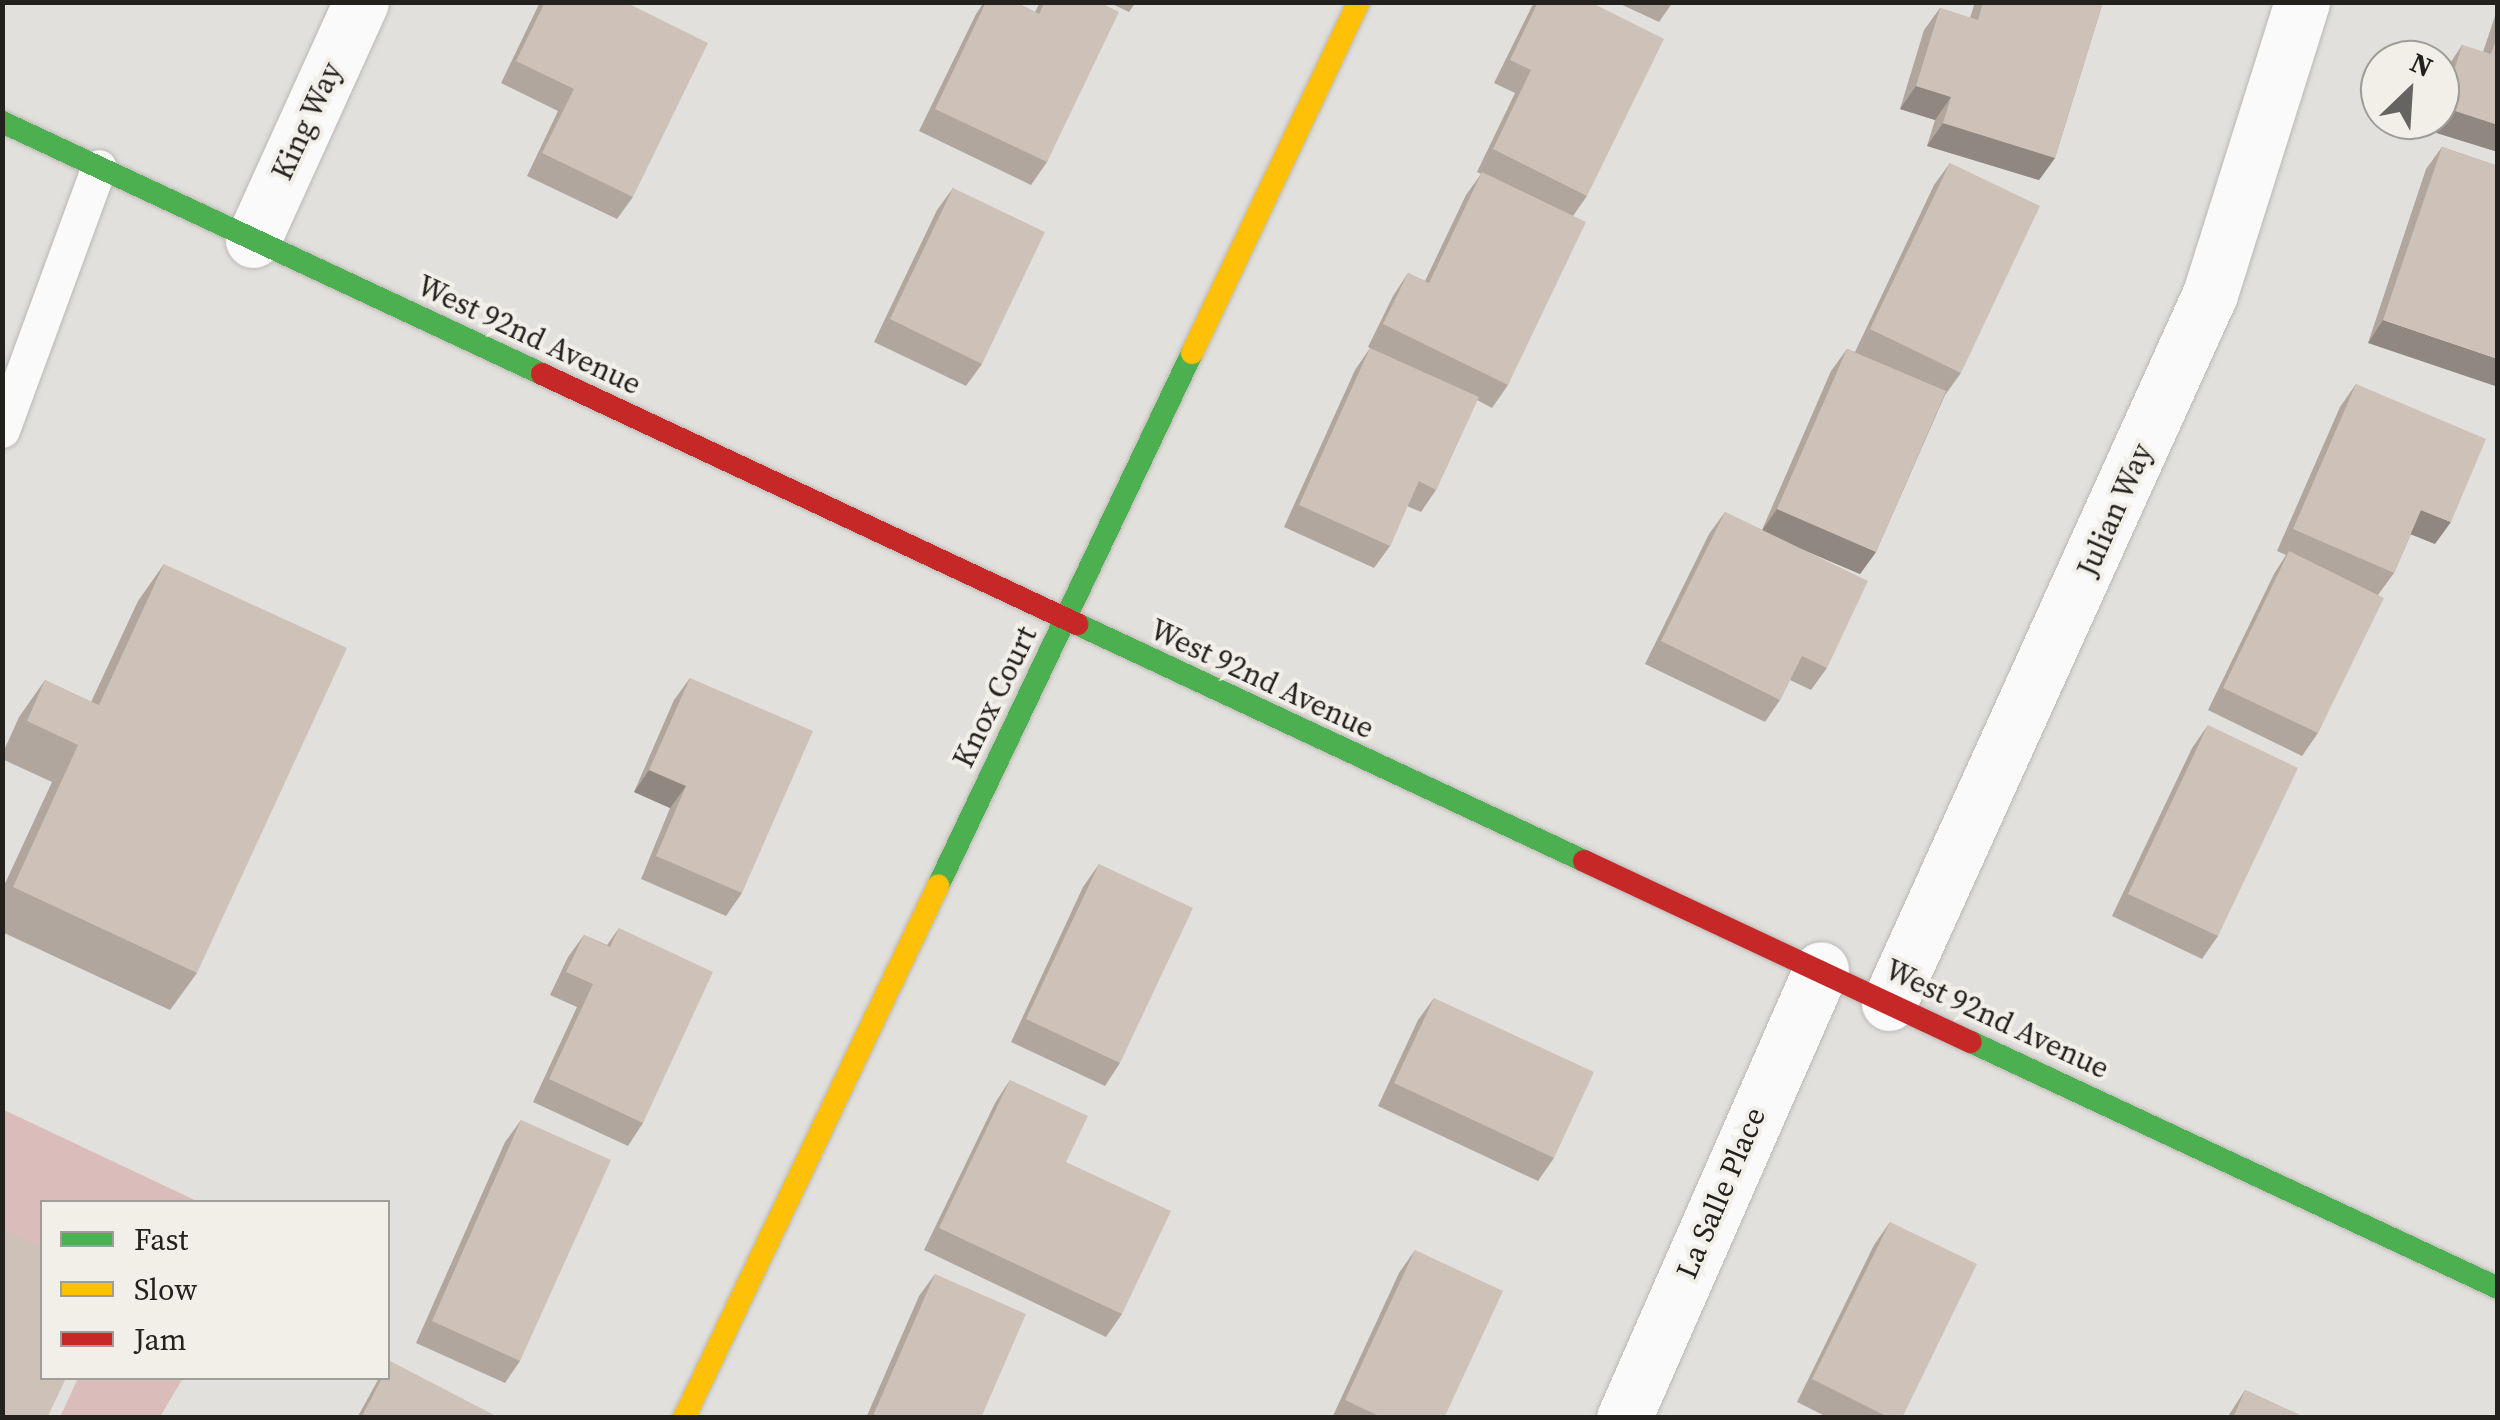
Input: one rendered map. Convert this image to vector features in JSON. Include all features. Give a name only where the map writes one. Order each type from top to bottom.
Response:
[{"type":"main road","name":"Knox Court","points":[[684,1418],[1359,2]]},
{"type":"main road","name":"West 92nd Avenue","points":[[2,122],[945,560],[1063,624],[1821,970],[2498,1288]]},
{"type":"street","name":"King Way","points":[[253,240],[362,2]]},
{"type":"street","name":"Julian Way","points":[[1889,1002],[2210,294],[2302,2]]},
{"type":"street","name":"La Salle Place","points":[[1624,1418],[1821,970]]},
{"type":"lane","points":[[2,430],[99,167]]},
{"type":"shaded area","points":[[2,1109],[195,1200],[40,1200],[40,1281],[3,1264]]},
{"type":"shaded area","points":[[77,1380],[182,1380],[160,1417],[60,1417]]},
{"type":"building","points":[[545,2],[625,2],[708,43],[633,197],[542,153],[574,89],[516,61]]},
{"type":"building","points":[[986,2],[1015,2],[1039,14],[1045,2],[1099,2],[1119,12],[1047,162],[935,109]]},
{"type":"building","points":[[1538,2],[1590,2],[1664,39],[1587,196],[1493,149],[1531,70],[1510,60]]},
{"type":"building","points":[[1983,2],[2103,2],[2055,158],[1943,123],[1951,97],[1916,86],[1940,8],[1978,20]]},
{"type":"building","points":[[2498,34],[2498,125],[2460,113],[2462,45],[2491,54]]},
{"type":"building","points":[[2442,147],[2498,166],[2498,359],[2383,320]]},
{"type":"building","points":[[1950,163],[2040,206],[1961,373],[1870,329]]},
{"type":"building","points":[[1482,172],[1586,222],[1508,385],[1383,324],[1408,273],[1429,283]]},
{"type":"building","points":[[953,188],[1045,232],[982,364],[890,319]]},
{"type":"building","points":[[1370,348],[1479,397],[1436,490],[1419,481],[1390,546],[1299,505]]},
{"type":"building","points":[[1847,349],[1946,391],[1876,552],[1777,509]]},
{"type":"building","points":[[2356,384],[2486,439],[2451,522],[2421,510],[2394,573],[2293,529]]},
{"type":"building","points":[[1725,512],[1868,581],[1827,668],[1802,656],[1780,700],[1661,641]]},
{"type":"building","points":[[2289,551],[2384,598],[2318,733],[2223,688]]},
{"type":"building","points":[[164,564],[347,648],[197,973],[13,887],[78,745],[27,721],[45,680],[99,705]]},
{"type":"building","points":[[690,678],[813,731],[742,893],[656,856],[686,786],[649,770]]},
{"type":"building","points":[[2208,725],[2298,768],[2218,936],[2128,894]]},
{"type":"building","points":[[1099,864],[1193,908],[1120,1063],[1026,1019]]},
{"type":"building","points":[[619,928],[713,972],[643,1123],[549,1079],[593,984],[566,972],[584,935],[610,947]]},
{"type":"building","points":[[1434,998],[1594,1072],[1554,1158],[1394,1083]]},
{"type":"building","points":[[1010,1080],[1088,1116],[1066,1162],[1171,1211],[1122,1314],[939,1228]]},
{"type":"building","points":[[521,1120],[611,1160],[520,1361],[432,1321]]},
{"type":"building","points":[[1890,1222],[1977,1264],[1902,1418],[1890,1418],[1812,1379]]},
{"type":"building","points":[[2,1229],[40,1247],[40,1380],[65,1380],[47,1418],[2,1418]]},
{"type":"building","points":[[1415,1250],[1503,1291],[1444,1418],[1383,1418],[1345,1400]]},
{"type":"building","points":[[935,1274],[1026,1314],[981,1418],[872,1418]]},
{"type":"building","points":[[390,1361],[496,1416],[496,1418],[361,1418],[381,1380],[390,1380]]},
{"type":"building","points":[[2245,1390],[2306,1418],[2233,1418]]},
{"type":"traffic: fast","points":[[2,122],[542,374]]},
{"type":"traffic: fast","points":[[938,886],[1192,353]]},
{"type":"traffic: fast","points":[[1077,624],[1584,861]]},
{"type":"traffic: fast","points":[[1971,1042],[2498,1288]]},
{"type":"traffic: slow","points":[[1192,353],[1359,2]]},
{"type":"traffic: slow","points":[[684,1418],[938,886]]},
{"type":"traffic: jam","points":[[542,374],[1077,624]]},
{"type":"traffic: jam","points":[[1584,861],[1971,1042]]}]
